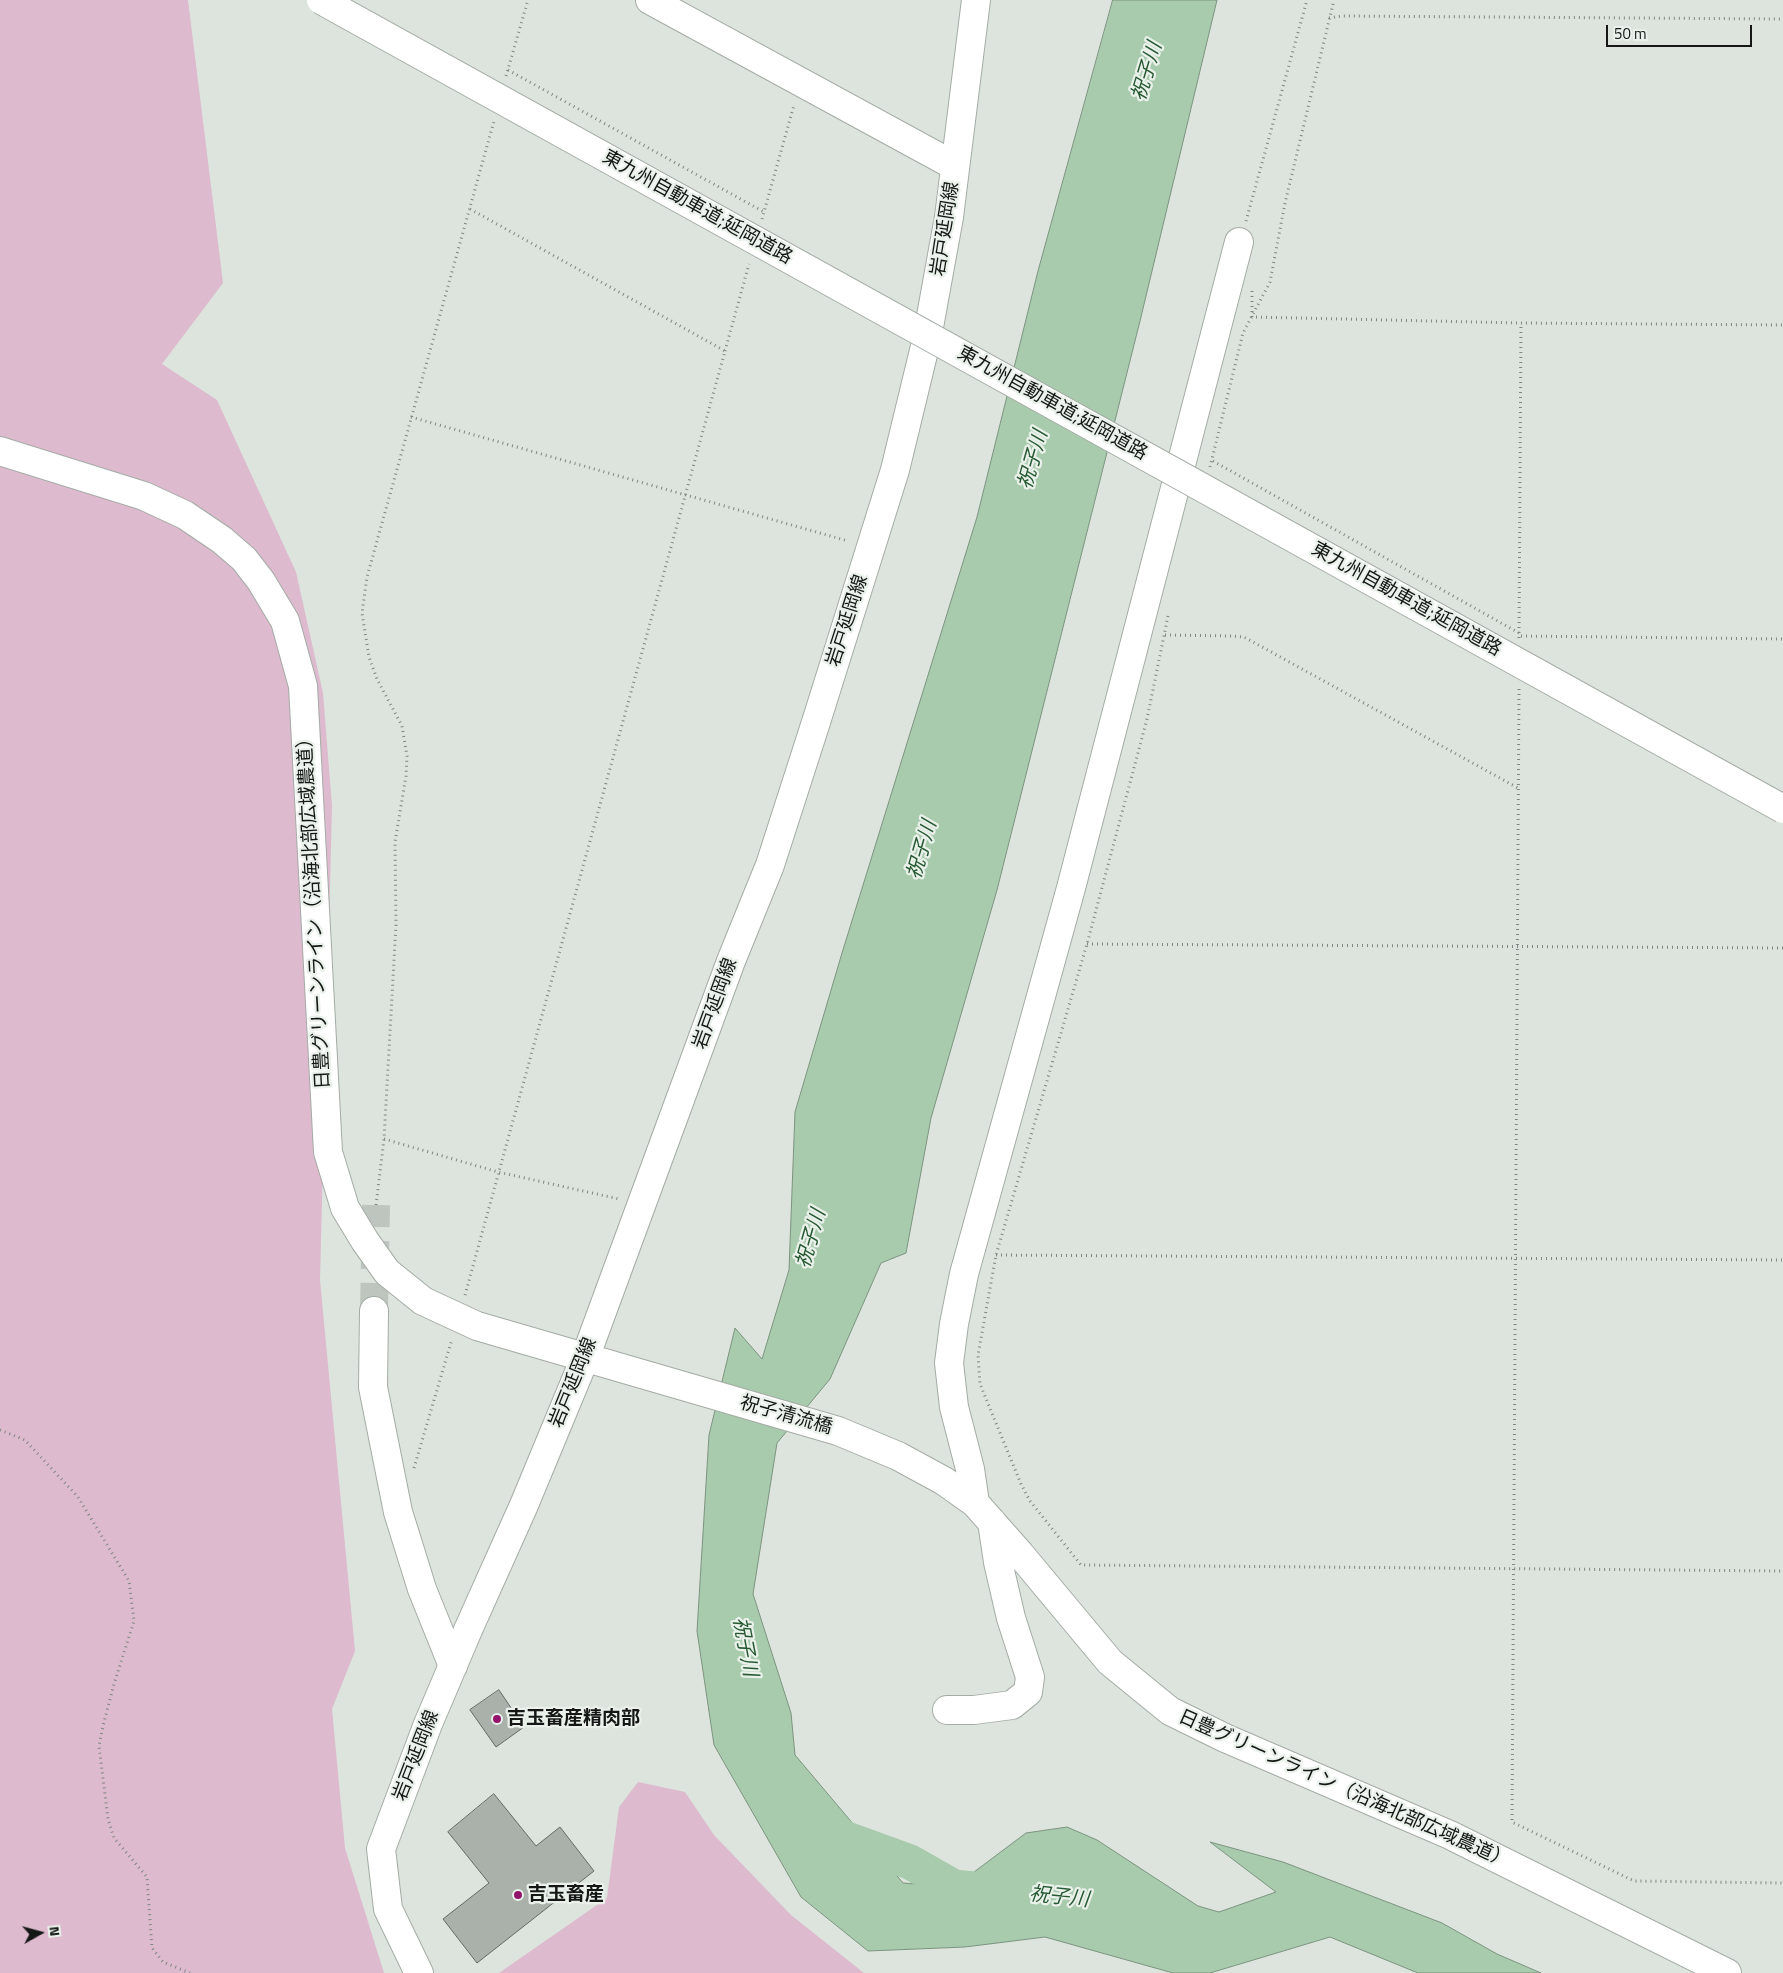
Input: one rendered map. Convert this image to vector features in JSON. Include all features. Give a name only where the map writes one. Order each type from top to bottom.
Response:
[{"type":"main road","name":"東九州自動車道;延岡道路","points":[[320,0],[1783,809]]},
{"type":"main road","points":[[650,0],[955,166]]},
{"type":"main road","name":"岩戸延岡線","points":[[419,1973],[388,1909],[381,1849],[428,1724],[524,1505],[585,1358],[731,961],[770,865],[872,547],[895,470],[928,338],[949,217],[976,0]]},
{"type":"main road","points":[[947,1710],[974,1710],[1012,1705],[1028,1692],[1030,1677],[1011,1618],[998,1562],[970,1469],[954,1407],[949,1363],[954,1324],[964,1274],[1068,897],[1239,242]]},
{"type":"main road","name":"日豊グリーンライン（沿海北部広域農道）","points":[[0,451],[144,496],[184,515],[222,540],[244,559],[261,581],[285,621],[303,686],[328,1152],[345,1208],[387,1272],[423,1302],[477,1326],[622,1368]]},
{"type":"main road","points":[[374,1311],[372,1388],[398,1512],[422,1589],[453,1666]]},
{"type":"main road","name":"祝子清流橋","points":[[622,1368],[838,1431],[898,1456],[944,1481]]},
{"type":"main road","name":"日豊グリーンライン（沿海北部広域農道）","points":[[944,1481],[984,1512],[1110,1662],[1170,1711],[1225,1738],[1450,1835],[1727,1973]]},
{"type":"path","points":[[505,79],[528,0]]},
{"type":"path","points":[[1239,242],[1250,210],[1307,0]]},
{"type":"path","points":[[1209,469],[1213,461],[1243,333],[1270,282],[1285,203],[1334,0]]},
{"type":"path","points":[[1329,18],[1342,16],[1783,19]]},
{"type":"path","points":[[508,70],[764,212]]},
{"type":"path","points":[[376,1205],[384,1139],[396,925],[395,842],[406,776],[407,756],[402,726],[369,657],[362,613],[368,577],[495,116]]},
{"type":"path","points":[[463,1300],[724,351],[470,209]]},
{"type":"path","points":[[1251,282],[1252,317]]},
{"type":"path","points":[[1252,317],[1521,323],[1783,324]]},
{"type":"path","points":[[411,417],[872,547]]},
{"type":"path","points":[[1213,461],[1519,634],[1783,639]]},
{"type":"path","points":[[1168,616],[1147,719],[1087,944],[996,1255],[978,1356],[980,1384],[1021,1484],[1030,1501],[1081,1565],[1783,1571]]},
{"type":"path","points":[[1164,635],[1232,636],[1244,638],[1518,788]]},
{"type":"path","points":[[1087,944],[1783,948]]},
{"type":"path","points":[[1517,946],[1512,1822],[1634,1881],[1783,1883]]},
{"type":"path","points":[[384,1139],[498,1172],[642,1204]]},
{"type":"path","points":[[996,1255],[1783,1260]]},
{"type":"path","points":[[412,1474],[453,1334]]},
{"type":"path","points":[[0,1430],[25,1440],[78,1497],[129,1581],[134,1621],[107,1709],[99,1746],[108,1819],[114,1838],[147,1877],[152,1948],[163,1962],[190,1973]]},
{"type":"shaded area","points":[[0,0],[188,0],[223,283],[162,364],[217,400],[296,572],[323,693],[332,806],[320,1280],[355,1651],[332,1709],[345,1848],[384,1973],[0,1973]]},
{"type":"shaded area","points":[[638,1782],[685,1792],[714,1835],[791,1915],[864,1973],[499,1973],[607,1898],[619,1807]]},
{"type":"water","points":[[1113,0],[1217,0],[1140,321],[997,890],[931,1118],[906,1253],[881,1263],[830,1379],[777,1443],[753,1594],[791,1713],[795,1755],[903,1883],[954,1887],[1026,1833],[1067,1827],[1097,1840],[1198,1906],[1219,1912],[1276,1892],[1210,1842],[1283,1862],[1442,1923],[1497,1954],[1541,1973],[1418,1973],[1330,1937],[1210,1973],[1173,1973],[1045,1937],[965,1947],[868,1951],[801,1897],[714,1745],[697,1631],[709,1435],[735,1328],[762,1359],[789,1270],[795,1112],[842,953],[977,517],[1038,271]]},
{"type":"building","name":"吉玉畜産精肉部","points":[[499,1690],[524,1727],[496,1747],[470,1710]]},
{"type":"building","name":"吉玉畜産","points":[[494,1794],[536,1846],[560,1827],[594,1871],[477,1963],[443,1919],[489,1883],[448,1832]]},
{"type":"waterway","name":"祝子川","points":[[833,1829],[844,1838],[910,1862],[954,1887],[1001,1892]]},
{"type":"tunnel","points":[[374,1311],[376,1205]]},
{"type":"place","name":"吉玉畜産精肉部","points":[[497,1719]]},
{"type":"place","name":"吉玉畜産","points":[[518,1895]]}]
